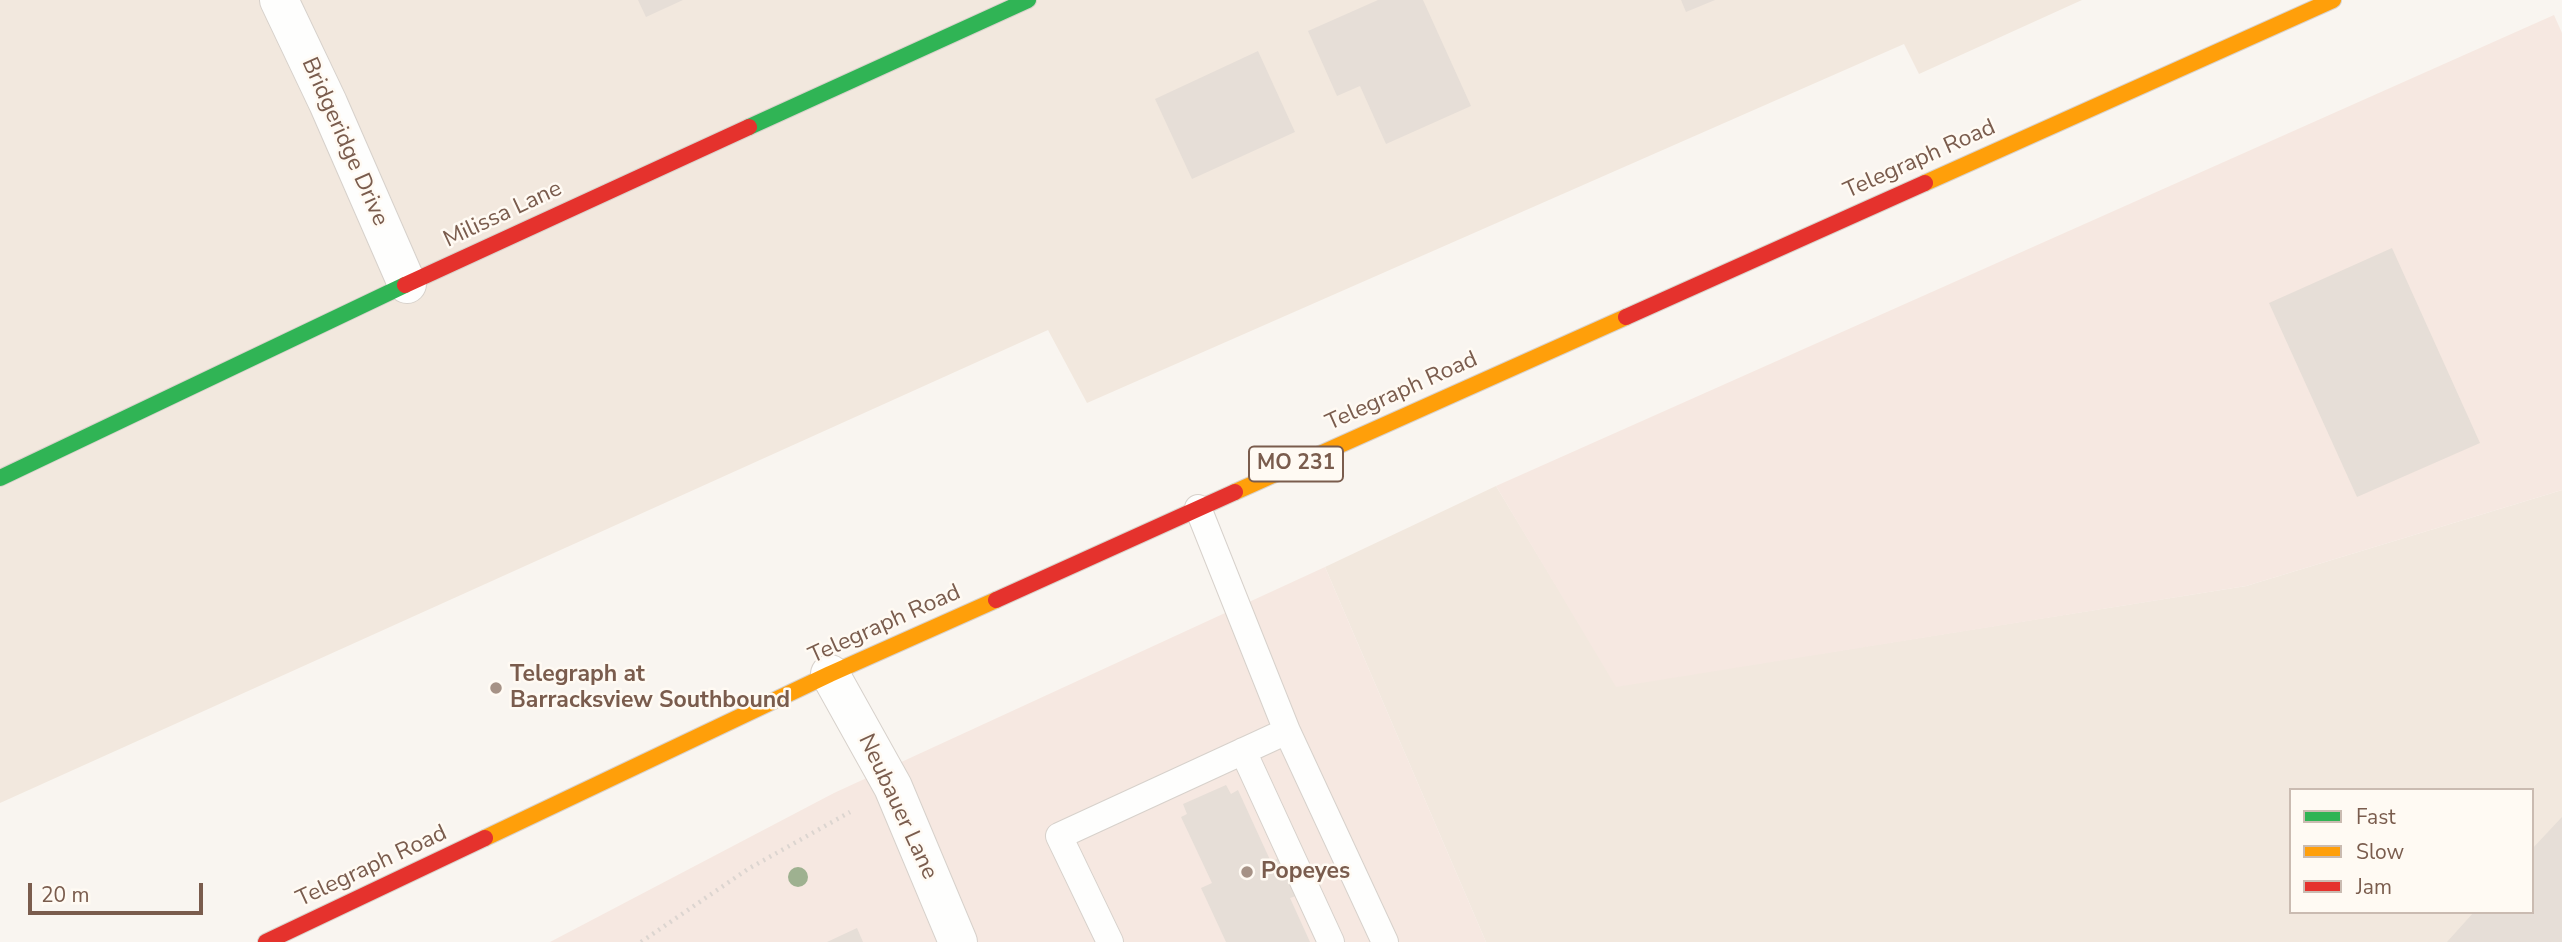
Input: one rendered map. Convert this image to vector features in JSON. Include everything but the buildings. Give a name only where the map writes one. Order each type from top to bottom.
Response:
[{"type":"main road","name":"Milissa Lane","points":[[0,478],[407,284],[1028,0]]},
{"type":"main road","name":"Telegraph Road","points":[[266,942],[830,674],[2333,0]]},
{"type":"street","name":"Bridgeridge Drive","points":[[279,0],[328,103],[407,284]]},
{"type":"street","name":"Neubauer Lane","points":[[830,674],[893,787],[958,942]]},
{"type":"lane","points":[[1198,508],[1287,732],[1385,942]]},
{"type":"lane","points":[[1110,942],[1059,836],[1287,732]]},
{"type":"lane","points":[[1243,751],[1331,942]]},
{"type":"path","points":[[641,942],[748,869],[893,787]]},
{"type":"shaded area","points":[[0,0],[2082,0],[1919,74],[1904,44],[1087,403],[1048,330],[0,803]]},
{"type":"shaded area","points":[[2554,15],[2562,33],[2562,490],[2246,586],[1616,687],[1496,486]]},
{"type":"shaded area","points":[[1496,486],[1617,686],[2246,586],[2562,490],[2562,942],[1486,942],[1325,567]]},
{"type":"shaded area","points":[[1325,567],[1486,942],[550,942],[834,793]]},
{"type":"traffic: fast","points":[[749,127],[1028,0]]},
{"type":"traffic: fast","points":[[0,478],[405,285]]},
{"type":"traffic: slow","points":[[1925,183],[2333,0]]},
{"type":"traffic: slow","points":[[1235,492],[1626,317]]},
{"type":"traffic: slow","points":[[485,838],[830,674],[996,600]]},
{"type":"traffic: jam","points":[[405,285],[749,127]]},
{"type":"traffic: jam","points":[[1626,317],[1925,183]]},
{"type":"traffic: jam","points":[[996,600],[1235,492]]},
{"type":"traffic: jam","points":[[266,942],[485,838]]},
{"type":"place","name":"Telegraph at Barracksview Southbound","points":[[496,688]]},
{"type":"place","name":"Popeyes","points":[[1247,872]]}]
